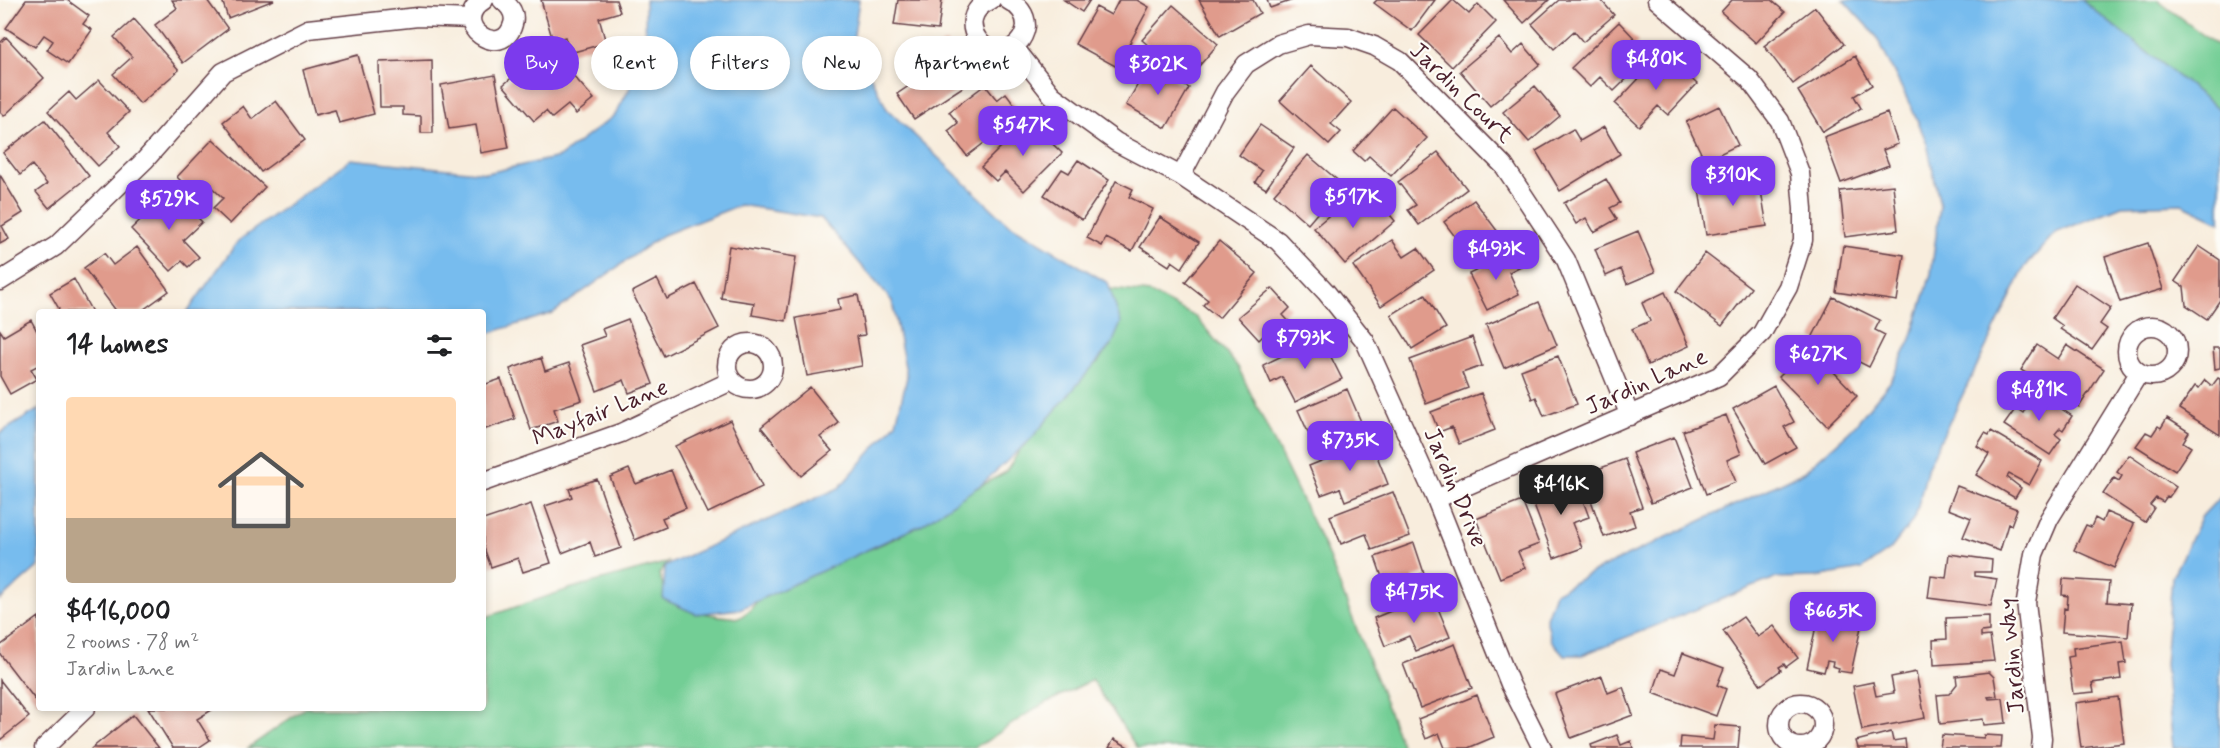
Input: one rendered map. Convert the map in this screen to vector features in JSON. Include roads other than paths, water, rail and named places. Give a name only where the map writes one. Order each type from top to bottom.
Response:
[{"type":"street","points":[[484,0],[473,10],[471,19],[477,34],[484,39],[501,39],[512,28],[513,11],[502,0]]},
{"type":"street","points":[[976,36],[972,24],[974,16],[984,3],[991,0]]},
{"type":"street","points":[[1008,0],[1021,10],[1025,18],[1022,36]]},
{"type":"street","name":"Jardin Lane","points":[[1436,499],[1719,376],[1762,333],[1788,287],[1803,240],[1800,173],[1780,121],[1749,79],[1657,0]]},
{"type":"street","points":[[0,281],[56,246],[145,160],[223,72],[308,29],[418,17],[471,19]]},
{"type":"street","name":"Jardin Court","points":[[1181,176],[1225,92],[1246,64],[1278,44],[1309,35],[1348,37],[1374,46],[1400,61],[1504,166],[1566,260],[1630,416]]},
{"type":"street","name":"Jardin Drive","points":[[1031,68],[1052,95],[1116,142],[1181,176],[1278,241],[1326,292],[1365,341],[1436,499],[1510,684],[1542,748]]},
{"type":"street","name":"Jardin Way","points":[[2040,748],[2042,738],[2026,602],[2034,554],[2049,519],[2139,373]]},
{"type":"street","name":"Mayfair Lane","points":[[486,481],[621,434],[731,381]]},
{"type":"street","points":[[44,748],[83,711]]},
{"type":"water","points":[[645,0],[859,0],[854,36],[802,36],[802,90],[877,90],[887,109],[1007,223],[1108,283],[1121,323],[1112,344],[1030,440],[982,484],[921,525],[740,609],[696,614],[663,599],[665,566],[839,488],[896,423],[907,377],[892,301],[821,218],[740,205],[661,236],[553,313],[486,334],[486,309],[189,309],[238,241],[351,159],[487,173],[559,157],[615,115],[629,90],[678,90],[678,36],[646,36]]},
{"type":"water","points":[[1843,0],[2081,0],[2220,110],[2220,222],[2182,204],[2122,206],[2055,233],[2025,267],[1928,466],[1915,518],[1890,550],[1862,569],[1816,577],[1775,578],[1582,655],[1564,655],[1551,640],[1546,618],[1555,593],[1591,573],[1804,472],[1850,431],[1890,382],[1911,339],[1931,274],[1940,205],[1927,143],[1912,109],[1876,36]]},
{"type":"water","points":[[36,411],[36,569],[0,600],[0,433]]},
{"type":"water","points":[[2220,497],[2220,748],[2173,748],[2165,664],[2172,577],[2202,516]]}]
